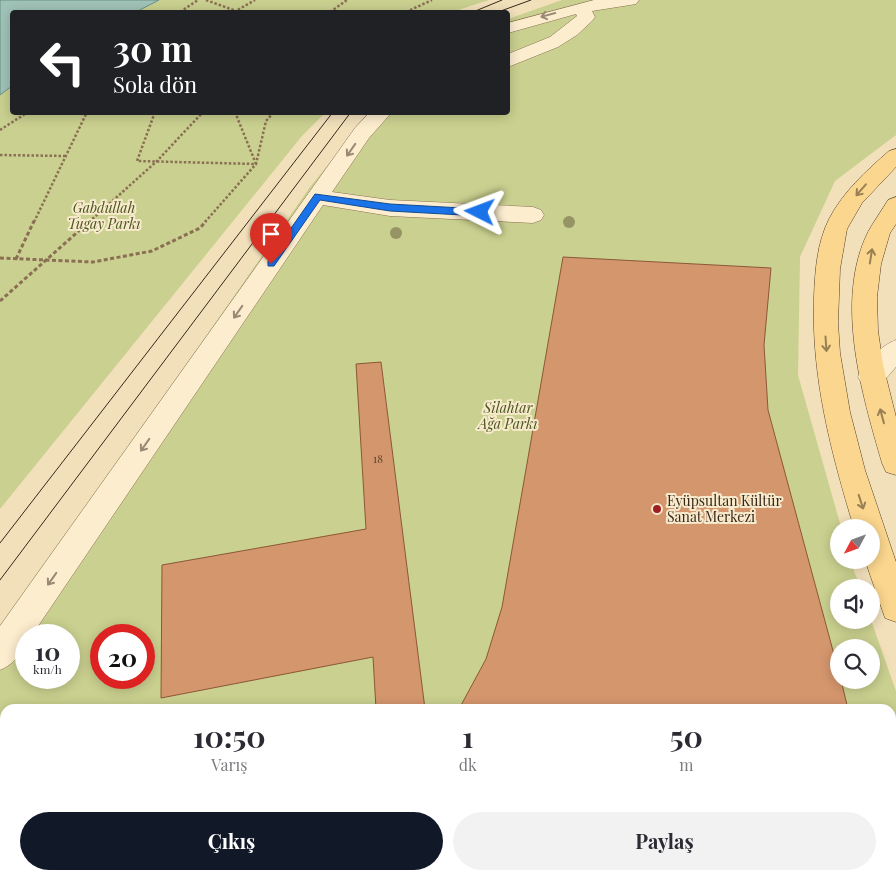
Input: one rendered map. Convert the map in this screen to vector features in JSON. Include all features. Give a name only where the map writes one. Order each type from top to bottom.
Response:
[{"type":"main road","points":[[866,519],[838,425],[828,378],[824,318],[827,266],[836,228],[854,197],[874,175],[896,156]]},
{"type":"main road","points":[[896,205],[884,220],[872,248],[865,290],[871,377],[896,463]]},
{"type":"main road","points":[[880,560],[896,607]]},
{"type":"lane","points":[[510,27],[582,7],[630,0]]},
{"type":"lane","points":[[510,60],[524,52],[551,44],[578,26],[586,18],[582,7]]},
{"type":"lane","points":[[0,654],[362,133],[379,115]]},
{"type":"lane","points":[[318,197],[390,208],[533,216]]},
{"type":"lane","points":[[871,377],[896,350]]},
{"type":"path","points":[[183,10],[198,0]]},
{"type":"path","points":[[206,0],[230,10]]},
{"type":"path","points":[[238,10],[255,0]]},
{"type":"path","points":[[333,10],[347,0]]},
{"type":"path","points":[[409,10],[418,4],[432,0]]},
{"type":"path","points":[[0,130],[23,115]]},
{"type":"path","points":[[16,259],[86,115]]},
{"type":"path","points":[[154,115],[137,161],[256,164]]},
{"type":"path","points":[[0,301],[157,161],[200,115]]},
{"type":"path","points":[[236,115],[256,164]]},
{"type":"path","points":[[0,258],[93,262],[152,251],[200,228],[256,164],[266,121],[271,115]]},
{"type":"path","points":[[0,155],[66,156]]},
{"type":"green space","points":[[159,0],[489,0],[458,10],[140,10]]},
{"type":"green space","name":"Silahtar Ağa Parkı","points":[[562,0],[896,0],[896,135],[835,181],[800,257],[798,375],[839,519],[830,519],[830,569],[853,569],[857,579],[830,579],[830,629],[874,629],[878,639],[830,639],[830,689],[880,689],[880,646],[896,691],[896,704],[0,704],[0,625],[310,187],[368,115],[510,115],[510,18]]},
{"type":"green space","name":"Gabdullah Tugay Parkı","points":[[10,88],[10,115],[323,115],[302,136],[0,509],[0,95]]},
{"type":"water","points":[[0,0],[159,0],[140,10],[10,10],[10,88],[0,95]]},
{"type":"building","name":"Eyüpsultan Kültür Sanat Merkezi","points":[[563,257],[771,268],[764,345],[768,410],[830,640],[830,689],[843,689],[847,704],[462,704],[486,659],[502,607]]},
{"type":"building","points":[[381,362],[424,704],[376,704],[373,657],[161,698],[162,565],[366,529],[356,364]]},
{"type":"tram line","points":[[478,10],[502,0]]},
{"type":"tram line","points":[[504,10],[531,0]]},
{"type":"tram line","points":[[0,543],[331,115]]},
{"type":"tram line","points":[[0,580],[349,115]]},
{"type":"place","name":"Eyüpsultan Kültür Sanat Merkezi","points":[[657,509]]},
{"type":"route","points":[[271,264],[318,197],[390,208],[480,212]]}]
